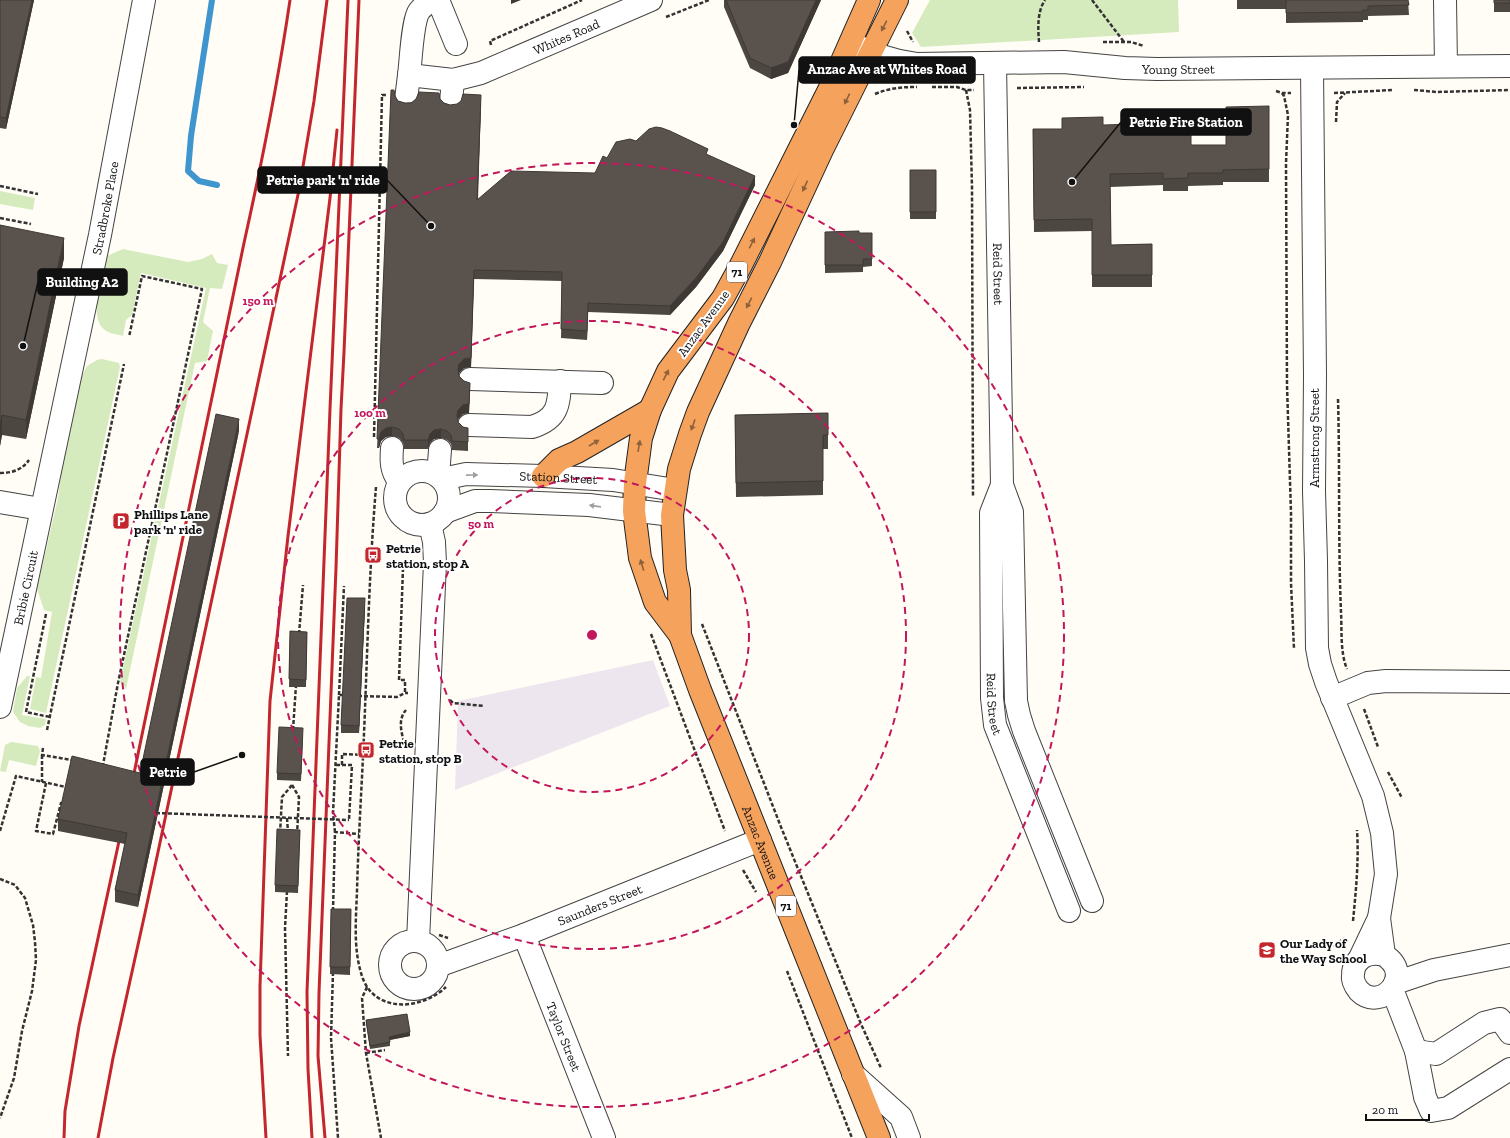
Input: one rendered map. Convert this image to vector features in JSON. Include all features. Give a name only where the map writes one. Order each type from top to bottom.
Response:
[{"type":"highway","name":"Anzac Avenue","points":[[869,0],[786,178],[740,267],[723,298],[668,371],[650,410],[641,438],[635,483],[634,511],[640,558],[655,602],[680,635],[700,690],[879,1138]]},
{"type":"highway","name":"Anzac Avenue","points":[[680,635],[679,590],[675,570],[672,516],[675,490],[685,450],[698,412],[739,323],[897,0]]},
{"type":"highway","points":[[543,476],[559,460],[577,452],[650,410]]},
{"type":"street","name":"Stradbroke Place","points":[[41,509],[100,235],[144,0]]},
{"type":"street","points":[[407,98],[412,42],[418,14],[422,8],[432,0]]},
{"type":"street","points":[[438,0],[456,44]]},
{"type":"street","name":"Whites Road","points":[[453,80],[491,69],[650,0]]},
{"type":"street","points":[[1445,0],[1446,66]]},
{"type":"street","name":"Young Street","points":[[850,42],[893,60],[916,64],[1072,62],[1149,69],[1510,66]]},
{"type":"street","name":"Reid Street","points":[[995,63],[1002,485],[1012,512],[1016,701],[1019,715],[1092,901]]},
{"type":"street","name":"Armstrong Street","points":[[1312,68],[1315,375],[1314,491],[1317,648],[1320,664],[1332,698],[1373,796],[1382,833],[1386,874],[1379,918]]},
{"type":"street","points":[[409,75],[453,80],[451,102]]},
{"type":"street","points":[[470,379],[602,383]]},
{"type":"street","points":[[469,419],[530,415],[541,409],[553,381]]},
{"type":"street","points":[[383,446],[391,460],[394,474],[399,481]]},
{"type":"street","points":[[440,450],[440,477]]},
{"type":"street","points":[[422,470],[430,472],[440,477],[447,486],[449,504],[437,518],[421,526],[413,524],[405,520],[399,514],[395,506],[395,489],[399,481],[410,474],[422,470]]},
{"type":"street","name":"Station Street","points":[[440,477],[466,474],[603,478],[675,490]]},
{"type":"street","name":"Reid Street","points":[[1002,485],[991,513],[993,713],[996,725],[1069,911]]},
{"type":"street","name":"Station Street","points":[[437,518],[475,502],[490,501],[589,505],[672,516]]},
{"type":"street","points":[[0,502],[41,509]]},
{"type":"street","name":"Bribie Circuit","points":[[0,707],[41,509]]},
{"type":"street","points":[[418,941],[435,563],[434,542],[437,518]]},
{"type":"street","points":[[1332,698],[1368,683],[1386,681],[1510,682]]},
{"type":"street","name":"Saunders Street","points":[[444,974],[524,935],[760,840]]},
{"type":"street","points":[[1379,918],[1352,973],[1356,987],[1360,992],[1367,996],[1389,978],[1510,955]]},
{"type":"street","points":[[1379,918],[1389,978]]},
{"type":"street","name":"Taylor Street","points":[[524,935],[604,1138]]},
{"type":"street","points":[[411,941],[425,943],[435,953],[444,974],[420,988],[405,987],[394,977],[391,970],[390,963],[392,955],[397,948],[411,941]]},
{"type":"street","points":[[1358,960],[1371,953],[1378,953],[1389,978],[1416,1051],[1425,1097],[1431,1111],[1448,1108],[1510,1069]]},
{"type":"street","points":[[1416,1051],[1436,1054],[1484,1023],[1500,1019],[1510,1033]]},
{"type":"street","points":[[853,1074],[901,1117],[909,1138]]},
{"type":"path","points":[[491,69],[490,40],[582,0]]},
{"type":"path","points":[[650,0],[660,19],[709,0]]},
{"type":"path","points":[[1039,43],[1038,24],[1041,6],[1045,0]]},
{"type":"path","points":[[1092,0],[1124,42]]},
{"type":"path","points":[[1336,127],[1337,102],[1345,93]]},
{"type":"path","points":[[383,446],[382,95],[407,98]]},
{"type":"path","points":[[0,186],[38,194]]},
{"type":"path","points":[[0,218],[31,224]]},
{"type":"path","points":[[95,764],[103,765],[118,683],[202,289],[142,276],[129,337]]},
{"type":"path","points":[[47,730],[124,364]]},
{"type":"path","points":[[1338,394],[1340,594],[1344,663],[1356,688],[1379,750]]},
{"type":"path","points":[[376,486],[370,549],[366,696],[359,834],[356,936],[362,977],[372,994],[384,1002],[396,1005],[423,1002],[441,992],[444,974]]},
{"type":"path","points":[[403,568],[399,680],[405,680],[405,693]]},
{"type":"path","points":[[299,636],[302,585]]},
{"type":"path","points":[[332,912],[335,832],[333,813],[344,586]]},
{"type":"path","points":[[46,614],[26,712],[50,717]]},
{"type":"path","points":[[702,622],[781,827],[861,1024],[883,1071]]},
{"type":"path","points":[[649,631],[733,851],[744,874],[758,896]]},
{"type":"path","points":[[293,737],[296,682]]},
{"type":"path","points":[[353,696],[397,697],[405,693],[411,693],[411,698],[448,698],[453,703],[484,706]]},
{"type":"path","points":[[339,695],[346,696]]},
{"type":"path","points":[[42,782],[43,748]]},
{"type":"path","points":[[342,765],[342,754],[363,755]]},
{"type":"path","points":[[42,756],[72,760]]},
{"type":"path","points":[[153,813],[350,820],[352,765],[336,765]]},
{"type":"path","points":[[1388,771],[1402,798]]},
{"type":"path","points":[[0,831],[16,776],[70,789]]},
{"type":"path","points":[[46,783],[36,831],[53,834],[61,803],[67,804]]},
{"type":"path","points":[[292,784],[299,797],[297,835],[289,844],[280,834],[280,826],[282,797],[292,784]]},
{"type":"path","points":[[287,818],[289,851]]},
{"type":"path","points":[[335,832],[359,834]]},
{"type":"path","points":[[0,879],[15,885],[25,898],[33,926],[36,954],[32,991],[22,1031],[14,1078],[0,1118]]},
{"type":"path","points":[[288,886],[285,928],[288,1056]]},
{"type":"path","points":[[333,965],[331,1038],[338,1138]]},
{"type":"path","points":[[786,969],[852,1138]]},
{"type":"path","points":[[368,986],[362,998],[366,1053],[381,1138]]},
{"type":"path","points":[[366,1053],[385,1050]]},
{"type":"shaded area","points":[[653,660],[670,706],[455,790],[458,701]]},
{"type":"green space","points":[[930,0],[1178,0],[1179,32],[921,47],[912,33]]},
{"type":"green space","points":[[0,191],[35,198],[33,210],[0,204]]},
{"type":"green space","points":[[123,249],[188,262],[202,259],[212,254],[217,263],[228,265],[222,289],[210,288],[203,322],[213,331],[207,361],[195,363],[126,689],[120,682],[206,288],[141,273],[132,315],[126,320],[123,336],[109,332],[100,324],[97,316],[98,295],[107,256]]},
{"type":"green space","points":[[102,359],[119,363],[120,367],[46,713],[30,709],[36,677],[41,678],[52,612],[44,610],[37,589],[58,498],[62,465],[80,380],[87,366],[97,360]]},
{"type":"green space","points":[[27,676],[30,676],[22,715],[46,719],[45,725],[40,728],[28,726],[20,722],[13,712],[17,688]]},
{"type":"green space","points":[[11,742],[38,746],[40,751],[36,766],[9,760],[6,772],[0,771],[5,745]]},
{"type":"building","points":[[0,0],[32,0],[6,118],[0,117]]},
{"type":"building","points":[[726,0],[816,0],[788,62],[771,68],[750,58]]},
{"type":"building","points":[[1286,0],[1408,0],[1409,5],[1368,6],[1368,10],[1363,10],[1363,12],[1286,13]]},
{"type":"building","points":[[1494,0],[1510,0],[1510,3],[1494,3]]},
{"type":"building","points":[[391,90],[394,90],[398,101],[405,103],[411,103],[416,99],[419,92],[439,93],[440,99],[444,103],[450,105],[457,104],[461,101],[463,94],[481,95],[477,200],[511,171],[595,173],[603,156],[607,158],[616,142],[630,139],[636,141],[649,129],[656,127],[670,131],[708,149],[706,154],[755,176],[723,242],[696,278],[670,306],[588,303],[587,331],[561,329],[562,272],[474,270],[471,358],[464,359],[459,364],[458,369],[459,376],[464,381],[470,383],[469,404],[463,405],[458,410],[457,415],[458,422],[463,427],[468,428],[468,442],[452,441],[451,435],[447,431],[441,429],[434,430],[430,434],[428,440],[404,440],[403,434],[399,429],[392,427],[386,428],[381,432],[379,439],[377,439]]},
{"type":"building","points":[[1269,106],[1269,169],[1223,170],[1223,173],[1188,173],[1188,178],[1163,179],[1163,173],[1110,174],[1111,245],[1152,244],[1152,275],[1092,275],[1092,219],[1034,220],[1033,129],[1062,129],[1062,118],[1103,117],[1103,125],[1138,124],[1138,118],[1161,118],[1161,110],[1191,110],[1191,145],[1226,145],[1226,107]]},
{"type":"building","points":[[910,170],[936,170],[936,212],[910,212]]},
{"type":"building","points":[[0,225],[64,238],[26,420],[2,415],[0,426]]},
{"type":"building","points":[[859,231],[859,233],[872,233],[872,259],[863,259],[863,265],[825,265],[825,232]]},
{"type":"building","points":[[828,413],[828,435],[823,435],[823,481],[736,483],[735,415]]},
{"type":"building","points":[[216,414],[239,419],[138,895],[115,890],[127,833],[58,819],[72,756],[140,773]]},
{"type":"building","points":[[347,598],[365,598],[359,726],[341,725]]},
{"type":"building","points":[[290,631],[307,632],[306,680],[289,679]]},
{"type":"building","points":[[279,727],[303,728],[301,774],[277,773]]},
{"type":"building","points":[[277,829],[300,830],[298,886],[275,885]]},
{"type":"building","points":[[331,909],[351,909],[350,967],[330,967]]},
{"type":"building","points":[[407,1014],[410,1032],[389,1037],[390,1042],[370,1046],[366,1020]]},
{"type":"waterway","points":[[212,0],[191,136],[188,171],[199,181],[217,185]]},
{"type":"railway","points":[[132,783],[263,152],[275,92],[290,0]]},
{"type":"railway","points":[[98,1138],[113,1058],[299,190],[314,101],[327,0]]},
{"type":"railway","points":[[312,1138],[308,1069],[307,992],[348,0]]},
{"type":"railway","points":[[325,1138],[318,1056],[319,993],[341,409],[359,0]]},
{"type":"railway","points":[[266,1138],[260,1035],[260,986],[270,701],[288,536],[337,130]]},
{"type":"railway","points":[[64,1138],[65,1111],[79,1026],[121,832]]},
{"type":"place","name":"Anzac Ave at Whites Road","points":[[794,125]]},
{"type":"place","name":"Petrie Fire Station","points":[[1072,182]]},
{"type":"place","name":"Petrie park 'n' ride","points":[[431,226]]},
{"type":"place","name":"Building A2","points":[[23,346]]},
{"type":"place","name":"Phillips Lane park 'n' ride","points":[[121,521]]},
{"type":"place","name":"Petrie station, stop A","points":[[373,555]]},
{"type":"place","name":"Petrie station, stop B","points":[[366,750]]},
{"type":"place","name":"Petrie","points":[[242,755]]},
{"type":"place","name":"Our Lady of the Way School","points":[[1267,950]]}]
